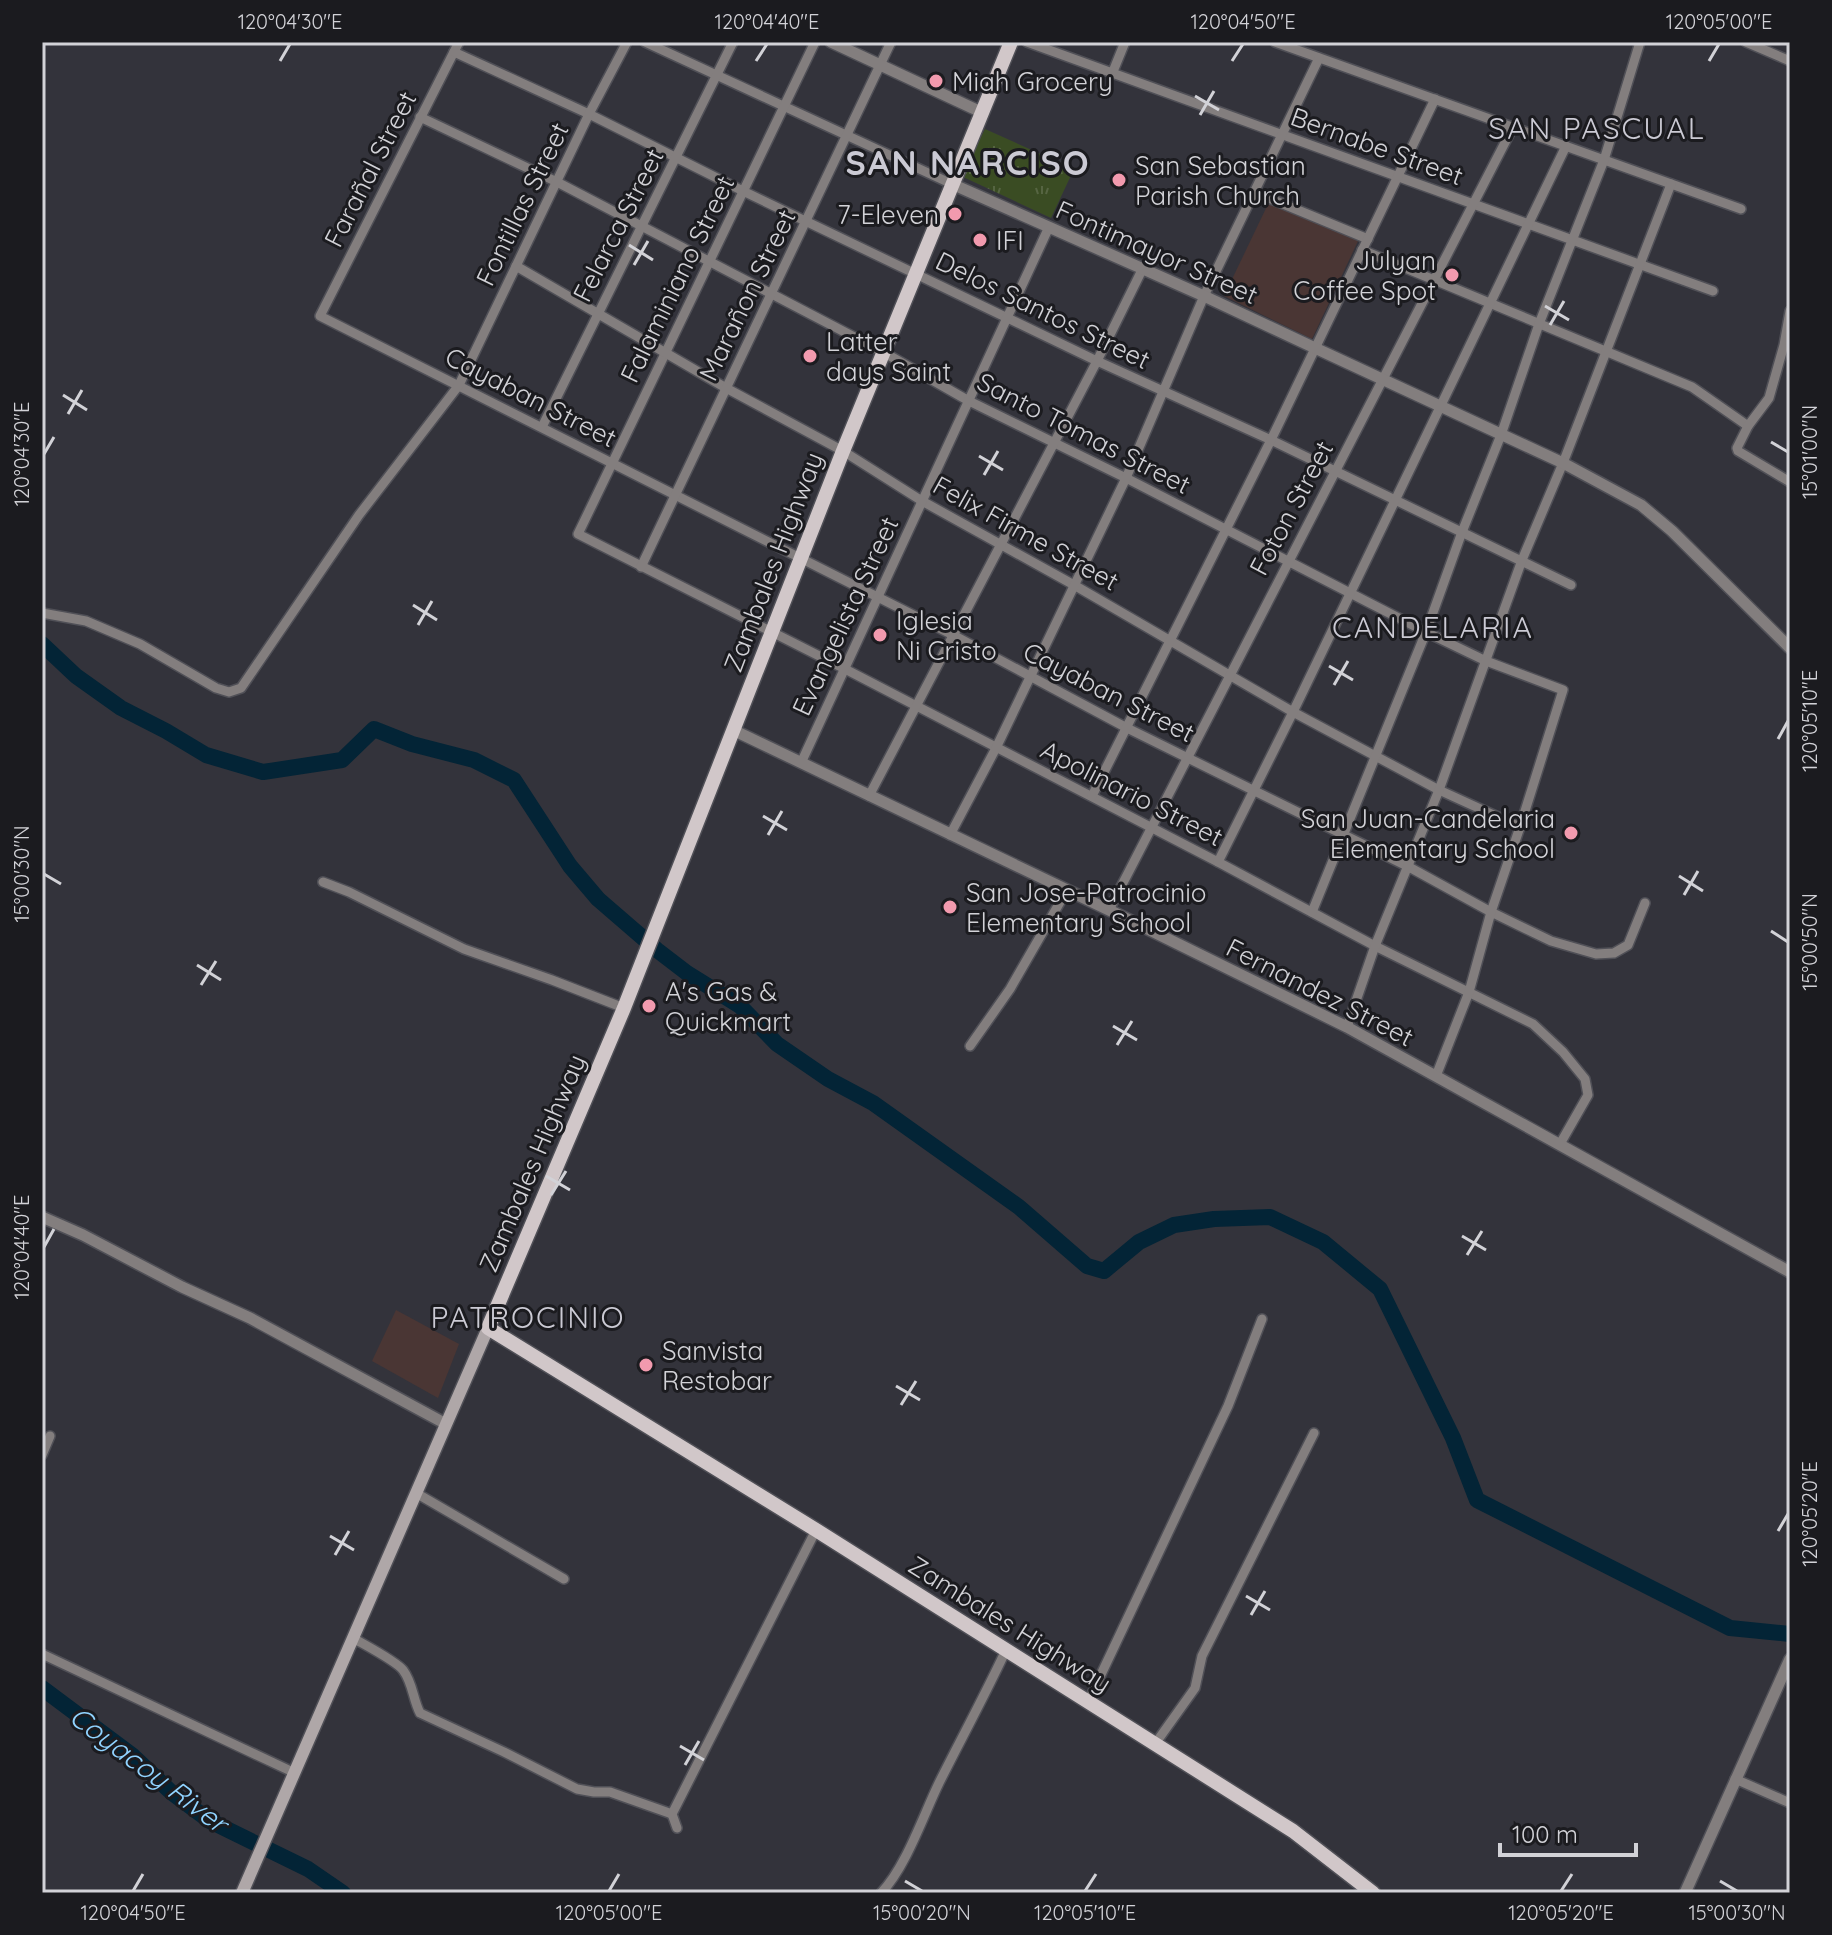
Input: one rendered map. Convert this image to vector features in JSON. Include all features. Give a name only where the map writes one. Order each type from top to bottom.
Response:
[{"type":"main road","name":"Zambales Highway","points":[[1011,42],[843,451],[624,1008],[488,1328],[816,1530],[1293,1831],[1373,1893]]},
{"type":"main road","points":[[242,1893],[488,1328]]},
{"type":"street","name":"Farañal Street","points":[[320,316],[459,42]]},
{"type":"street","name":"Fontillas Street","points":[[42,613],[86,621],[140,644],[216,688],[229,692],[241,688],[359,515],[459,385],[589,114],[627,42]]},
{"type":"street","name":"Fontimayor Street","points":[[645,42],[1563,463],[1641,505],[1672,531],[1790,648]]},
{"type":"street","name":"Felarca Street","points":[[542,427],[733,42]]},
{"type":"street","name":"Falaminiano Street","points":[[578,534],[815,42]]},
{"type":"street","points":[[831,42],[981,112]]},
{"type":"street","name":"Marañon Street","points":[[641,567],[891,42]]},
{"type":"street","name":"Bernabe Street","points":[[1027,42],[1713,291]]},
{"type":"street","points":[[1112,74],[1125,42]]},
{"type":"street","points":[[1275,42],[1741,209]]},
{"type":"street","points":[[1312,912],[1426,632],[1501,435],[1539,324],[1604,160],[1640,42]]},
{"type":"street","points":[[1746,42],[1790,61]]},
{"type":"street","name":"Delos Santos Street","points":[[454,52],[1571,585]]},
{"type":"street","points":[[950,835],[1031,678],[1126,478],[1204,296],[1319,58]]},
{"type":"street","points":[[1092,796],[1271,440],[1435,99]]},
{"type":"street","name":"Santo Tomas Street","points":[[420,117],[557,182],[883,352],[969,401],[1426,632],[1486,661],[1563,690],[1520,827]]},
{"type":"street","name":"Foton Street","points":[[1109,910],[1513,127]]},
{"type":"street","points":[[1218,862],[1566,146]]},
{"type":"street","points":[[1347,1027],[1375,946],[1439,790],[1522,560],[1671,184]]},
{"type":"street","points":[[1254,192],[1368,239]]},
{"type":"street","name":"Evangelista Street","points":[[801,763],[1049,227]]},
{"type":"street","points":[[1362,250],[1692,387],[1748,426]]},
{"type":"street","name":"Felix Firme Street","points":[[516,266],[1293,712],[1439,790],[1520,827]]},
{"type":"street","points":[[869,796],[1142,270]]},
{"type":"street","points":[[1790,311],[1787,347],[1769,398],[1748,426],[1737,448],[1790,482]]},
{"type":"street","name":"Cayaban Street","points":[[320,316],[1551,941],[1596,954],[1614,953],[1628,945],[1645,903]]},
{"type":"street","name":"Apolinario Street","points":[[578,534],[1152,827],[1375,946],[1533,1024],[1563,1052],[1585,1079],[1588,1095],[1560,1144]]},
{"type":"street","name":"Fernandez Street","points":[[733,730],[1347,1027],[1790,1272]]},
{"type":"street","points":[[1436,1076],[1469,992],[1491,912],[1520,827]]},
{"type":"street","points":[[323,882],[464,949],[624,1008]]},
{"type":"street","points":[[970,1046],[1010,989],[1067,890]]},
{"type":"street","points":[[42,1217],[250,1318],[446,1424]]},
{"type":"street","points":[[1088,1702],[1228,1406],[1262,1319]]},
{"type":"street","points":[[1155,1744],[1195,1688],[1202,1656],[1314,1433]]},
{"type":"street","points":[[42,1455],[50,1436]]},
{"type":"street","points":[[416,1493],[564,1579]]},
{"type":"street","points":[[677,1828],[672,1814],[816,1530]]},
{"type":"street","points":[[353,1638],[402,1668],[420,1713],[577,1789],[610,1792],[672,1814]]},
{"type":"street","points":[[881,1893],[907,1851],[1006,1650]]},
{"type":"street","points":[[42,1654],[295,1773]]},
{"type":"street","points":[[1685,1893],[1790,1659]]},
{"type":"street","points":[[1735,1779],[1790,1803]]},
{"type":"shaded area","points":[[1269,202],[1359,239],[1312,339],[1224,296]]},
{"type":"shaded area","points":[[396,1310],[459,1344],[438,1398],[372,1361]]},
{"type":"green space","points":[[985,129],[1074,169],[1051,218],[961,176]]},
{"type":"waterway","points":[[42,644],[76,676],[121,708],[206,755],[263,772],[342,760],[374,729],[412,744],[474,760],[514,780],[570,866],[598,899],[657,950],[740,1006],[777,1044],[828,1079],[873,1103],[1019,1207],[1087,1266],[1104,1271],[1139,1242],[1174,1225],[1214,1219],[1270,1217],[1323,1242],[1380,1289],[1453,1438],[1477,1500],[1730,1628],[1790,1634]]},
{"type":"waterway","name":"Coyacoy River","points":[[42,1688],[133,1756],[171,1792],[210,1821],[308,1869],[343,1893]]},
{"type":"place","name":"Miah Grocery","points":[[936,81]]},
{"type":"place","name":"San Sebastian Parish Church","points":[[1119,180]]},
{"type":"place","name":"7-Eleven","points":[[955,214]]},
{"type":"place","name":"IFI","points":[[980,240]]},
{"type":"place","name":"Julyan Coffee Spot","points":[[1452,275]]},
{"type":"place","name":"Latter days Saint","points":[[810,356]]},
{"type":"place","name":"Iglesia Ni Cristo","points":[[880,635]]},
{"type":"place","name":"San Juan-Candelaria Elementary School","points":[[1571,833]]},
{"type":"place","name":"San Jose-Patrocinio Elementary School","points":[[950,907]]},
{"type":"place","name":"A's Gas & Quickmart","points":[[649,1006]]},
{"type":"place","name":"Sanvista Restobar","points":[[646,1365]]},
{"type":"district","name":"SAN PASCUAL","points":[[1597,128]]},
{"type":"district","name":"SAN NARCISO","points":[[968,162]]},
{"type":"district","name":"CANDELARIA","points":[[1433,627]]},
{"type":"district","name":"PATROCINIO","points":[[528,1317]]}]
